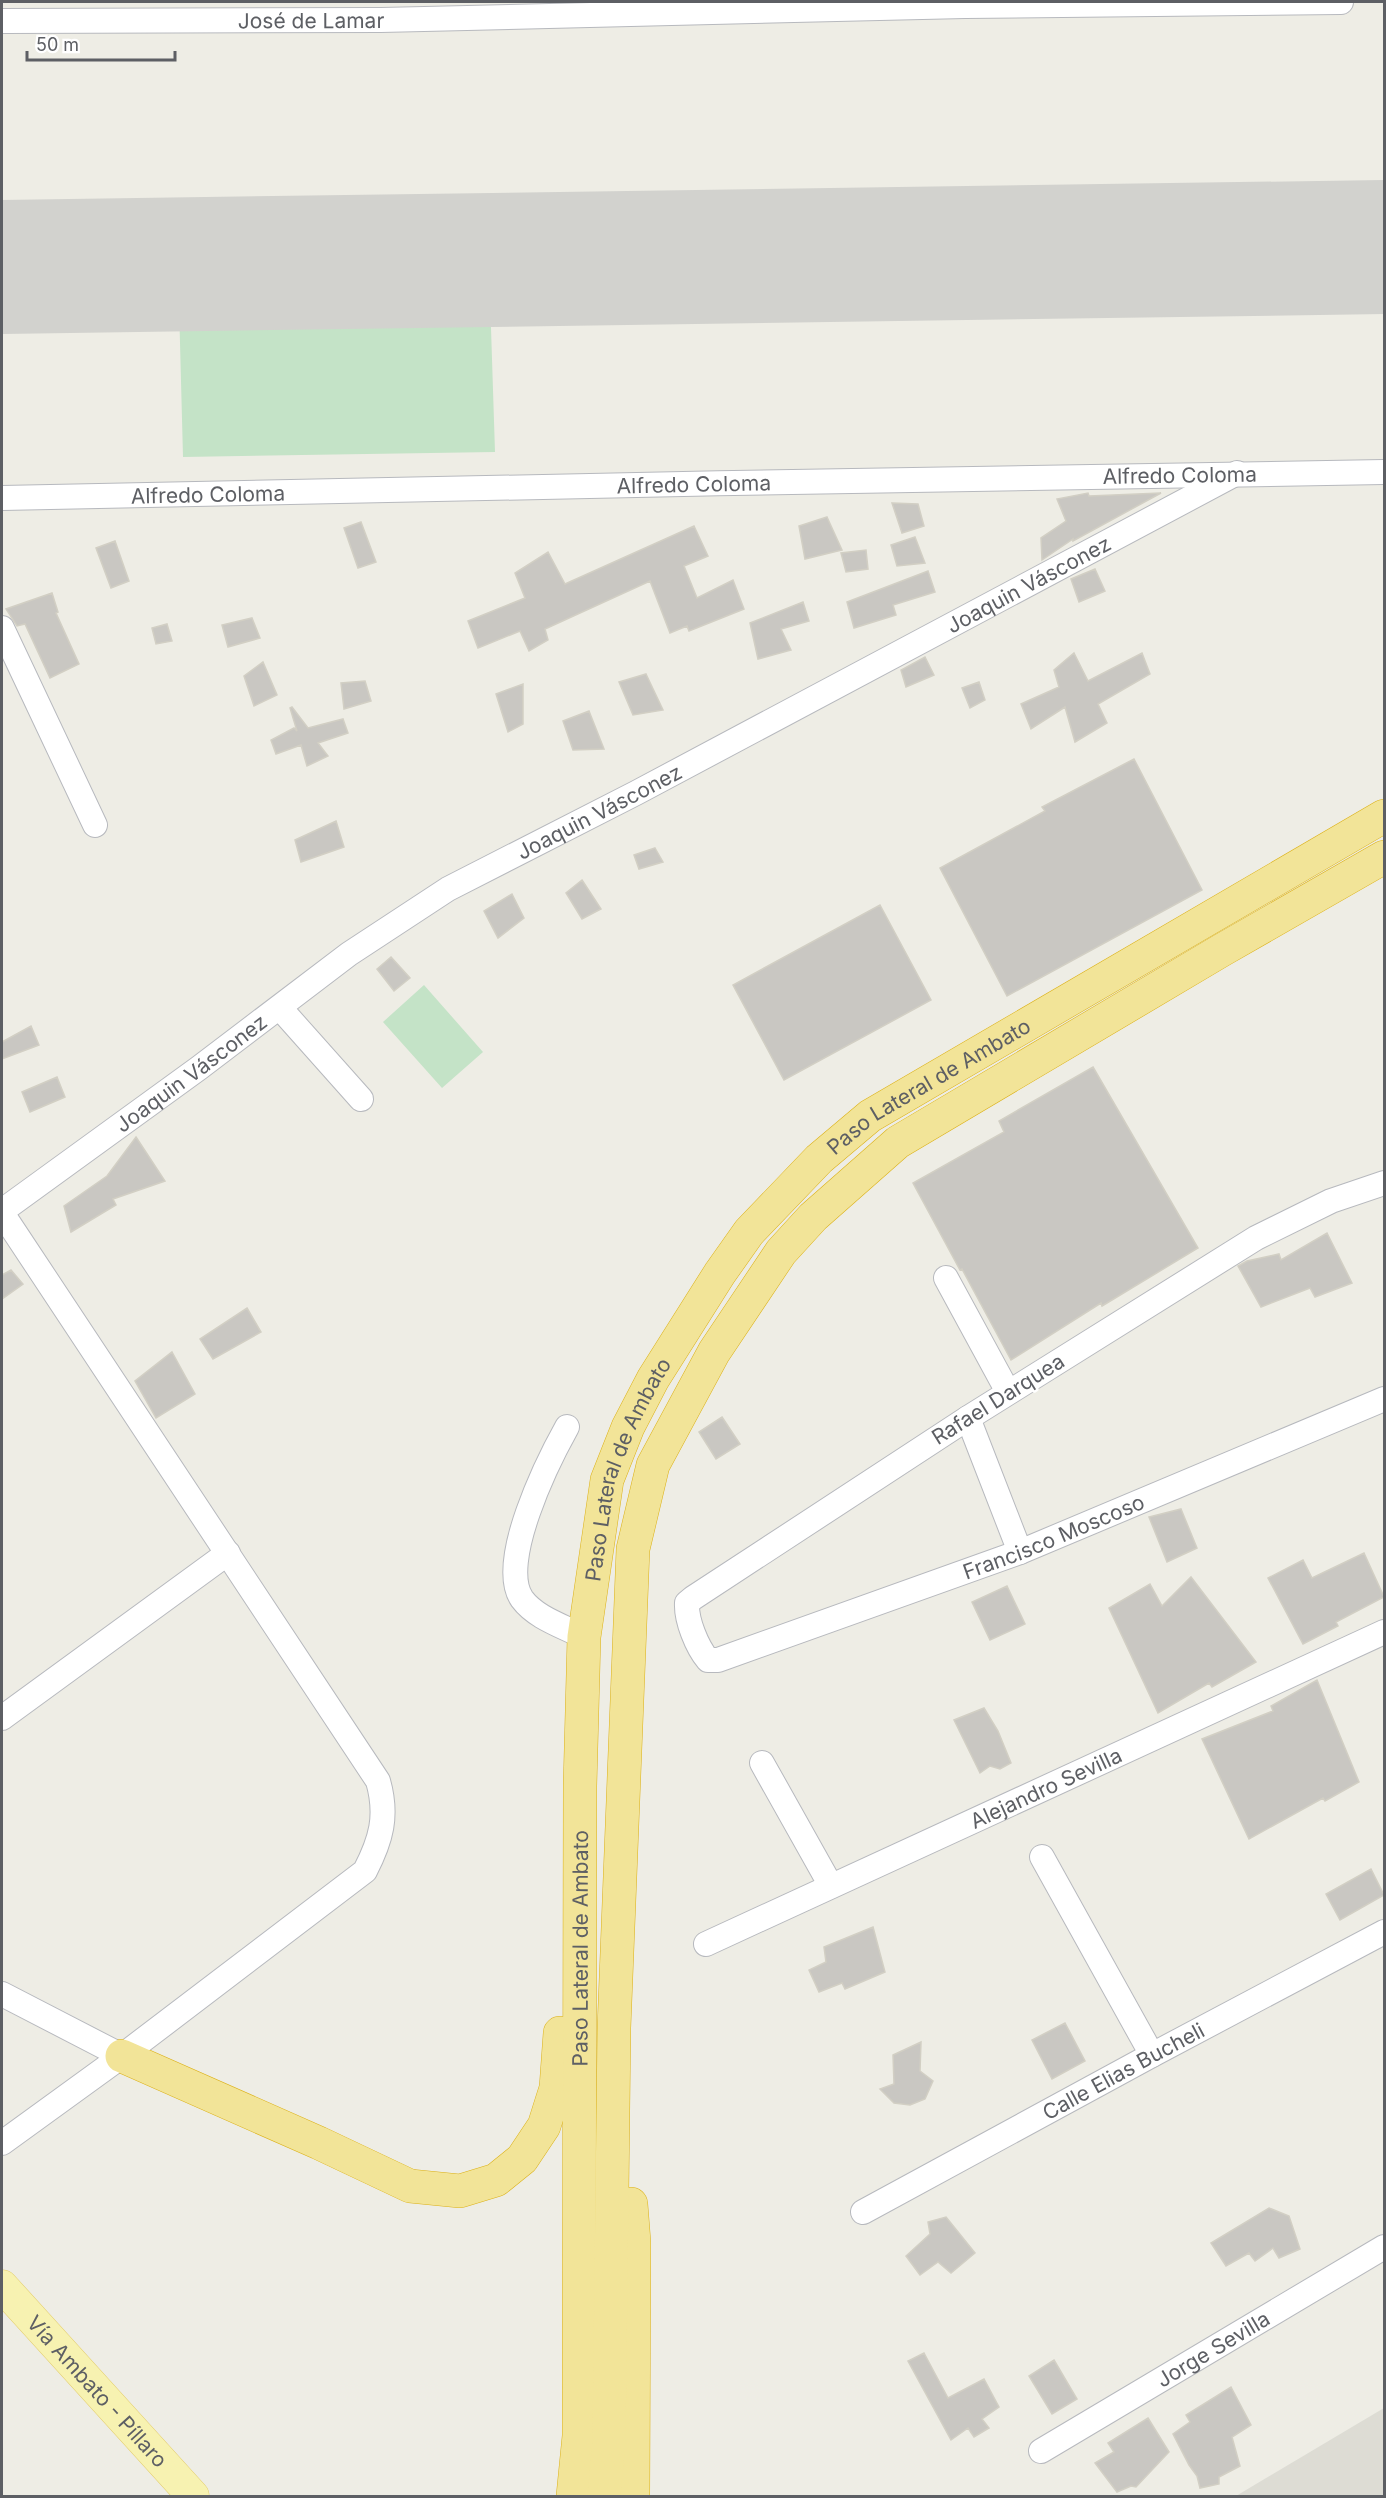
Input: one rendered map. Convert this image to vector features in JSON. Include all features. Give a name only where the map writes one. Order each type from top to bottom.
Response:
[{"type":"highway","name":"Paso Lateral de Ambato","points":[[573,2496],[579,2436],[580,1786],[584,1637],[607,1480],[628,1427],[653,1379],[720,1273],[749,1232],[819,1159],[870,1116],[1383,820]]},
{"type":"highway","name":"Paso Lateral de Ambato","points":[[604,2496],[609,2430],[614,2028],[633,1548],[653,1465],[714,1352],[781,1252],[813,1217],[898,1143],[1222,950],[1384,857]]},
{"type":"highway","points":[[122,2056],[410,2186],[460,2191],[496,2180],[522,2159],[544,2126],[556,2088],[580,1786]]},
{"type":"highway","points":[[614,2028],[634,2242],[633,2496]]},
{"type":"main road","name":"Vía Ambato - Píllaro","points":[[2,2286],[193,2496]]},
{"type":"street","name":"José de Lamar","points":[[2,21],[393,20],[713,7],[1341,2]]},
{"type":"street","name":"Alfredo Coloma","points":[[2,498],[1384,472]]},
{"type":"street","name":"Joaquin Vásconez","points":[[2,1212],[280,1008],[349,954],[448,889],[636,793],[1237,473]]},
{"type":"street","points":[[2,628],[95,825]]},
{"type":"street","points":[[280,1008],[362,1099]]},
{"type":"street","name":"Rafael Darquea","points":[[718,1660],[708,1660],[702,1653],[686,1612],[687,1603],[1008,1392],[1256,1238],[1331,1201],[1384,1183]]},
{"type":"street","points":[[2,1212],[378,1782],[384,1802],[383,1823],[376,1851],[365,1872],[122,2056],[2,2143]]},
{"type":"street","points":[[946,1278],[1008,1392]]},
{"type":"street","name":"Francisco Moscoso","points":[[718,1660],[1020,1552],[1384,1399]]},
{"type":"street","points":[[968,1418],[1020,1552]]},
{"type":"street","points":[[567,1426],[545,1466],[525,1522],[514,1573],[521,1597],[535,1612],[584,1637]]},
{"type":"street","points":[[2,1718],[228,1553]]},
{"type":"street","name":"Alejandro Sevilla","points":[[706,1944],[1384,1632]]},
{"type":"street","points":[[762,1763],[831,1886]]},
{"type":"street","points":[[1042,1857],[1152,2055]]},
{"type":"street","name":"Calle Elias Bucheli","points":[[863,2212],[1384,1932]]},
{"type":"street","points":[[2,1994],[122,2056]]},
{"type":"street","name":"Jorge Sevilla","points":[[1041,2451],[1384,2247]]},
{"type":"shaded area","points":[[1384,2408],[1384,2496],[1236,2496]]},
{"type":"green space","points":[[490,297],[495,452],[183,457],[179,305]]},
{"type":"green space","points":[[424,985],[483,1052],[442,1088],[383,1022]]},
{"type":"building","points":[[1088,493],[1089,496],[1161,493],[1073,541],[1073,539],[1042,560],[1041,538],[1066,521],[1057,499]]},
{"type":"building","points":[[892,503],[918,504],[924,526],[902,533]]},
{"type":"building","points":[[827,517],[842,550],[805,559],[799,526]]},
{"type":"building","points":[[361,522],[376,562],[358,568],[344,528]]},
{"type":"building","points":[[694,526],[708,556],[684,566],[697,598],[733,580],[744,609],[689,631],[687,626],[670,633],[650,581],[545,629],[548,640],[529,651],[520,631],[478,648],[468,621],[525,598],[515,573],[548,552],[565,584]]},
{"type":"building","points":[[915,537],[925,563],[897,566],[891,545]]},
{"type":"building","points":[[115,541],[129,581],[111,588],[96,548]]},
{"type":"building","points":[[866,550],[868,569],[846,572],[841,553]]},
{"type":"building","points":[[1095,569],[1105,591],[1079,602],[1071,579]]},
{"type":"building","points":[[928,571],[935,592],[893,605],[896,615],[854,628],[847,602]]},
{"type":"building","points":[[52,593],[58,612],[56,613],[79,664],[50,678],[25,624],[17,626],[6,609]]},
{"type":"building","points":[[803,602],[809,621],[781,629],[791,650],[758,659],[750,623]]},
{"type":"building","points":[[252,618],[260,638],[228,647],[222,625]]},
{"type":"building","points":[[167,624],[172,641],[156,644],[152,628]]},
{"type":"building","points":[[1074,653],[1088,681],[1142,653],[1150,674],[1098,704],[1107,723],[1075,742],[1065,707],[1031,729],[1021,704],[1059,687],[1054,670]]},
{"type":"building","points":[[925,657],[934,675],[906,687],[901,670]]},
{"type":"building","points":[[263,662],[277,695],[254,706],[244,676]]},
{"type":"building","points":[[646,674],[663,710],[633,715],[619,682]]},
{"type":"building","points":[[365,681],[371,701],[344,709],[341,683]]},
{"type":"building","points":[[979,682],[985,700],[970,708],[962,688]]},
{"type":"building","points":[[523,684],[523,724],[508,732],[496,694]]},
{"type":"building","points":[[292,707],[308,728],[343,719],[348,733],[318,743],[328,756],[307,766],[301,745],[276,754],[271,740],[294,728],[297,731],[290,708]]},
{"type":"building","points":[[589,711],[604,749],[573,750],[563,721]]},
{"type":"building","points":[[1134,759],[1202,890],[1007,996],[940,868],[1045,811],[1042,807]]},
{"type":"building","points":[[336,821],[344,847],[301,862],[295,840]]},
{"type":"building","points":[[655,848],[663,862],[639,869],[634,855]]},
{"type":"building","points":[[582,880],[601,909],[582,919],[566,893]]},
{"type":"building","points":[[512,894],[524,918],[498,938],[484,911]]},
{"type":"building","points":[[880,905],[931,1000],[784,1080],[733,985]]},
{"type":"building","points":[[391,957],[410,978],[394,991],[377,969]]},
{"type":"building","points":[[31,1026],[39,1045],[2,1059],[2,1042]]},
{"type":"building","points":[[1093,1067],[1198,1248],[1102,1306],[1101,1303],[1011,1360],[913,1183],[1004,1132],[999,1121]]},
{"type":"building","points":[[57,1077],[65,1097],[30,1112],[22,1092]]},
{"type":"building","points":[[136,1137],[165,1181],[113,1199],[116,1205],[71,1232],[64,1206],[107,1176]]},
{"type":"building","points":[[1327,1233],[1352,1283],[1315,1297],[1310,1288],[1261,1307],[1238,1266],[1247,1261],[1279,1254],[1281,1260]]},
{"type":"building","points":[[11,1270],[23,1284],[2,1299],[2,1275]]},
{"type":"building","points":[[247,1308],[261,1332],[213,1359],[200,1339]]},
{"type":"building","points":[[172,1352],[195,1394],[156,1418],[135,1381]]},
{"type":"building","points":[[722,1417],[740,1444],[716,1459],[699,1432]]},
{"type":"building","points":[[1181,1509],[1197,1548],[1167,1562],[1149,1517]]},
{"type":"building","points":[[1364,1553],[1384,1597],[1336,1622],[1338,1626],[1303,1644],[1268,1578],[1303,1560],[1312,1578]]},
{"type":"building","points":[[1191,1577],[1256,1662],[1212,1687],[1209,1683],[1158,1713],[1109,1608],[1150,1584],[1162,1606]]},
{"type":"building","points":[[1007,1586],[1025,1624],[990,1640],[972,1602]]},
{"type":"building","points":[[1317,1680],[1359,1782],[1325,1801],[1323,1798],[1249,1839],[1202,1739],[1273,1711],[1271,1706]]},
{"type":"building","points":[[984,1708],[998,1731],[1011,1763],[1000,1769],[990,1766],[980,1773],[954,1720]]},
{"type":"building","points":[[1371,1869],[1384,1895],[1340,1920],[1326,1894]]},
{"type":"building","points":[[873,1927],[885,1972],[845,1989],[842,1983],[819,1992],[809,1970],[826,1962],[824,1947]]},
{"type":"building","points":[[1065,2023],[1085,2061],[1052,2079],[1032,2040]]},
{"type":"building","points":[[921,2042],[920,2071],[933,2081],[925,2099],[910,2105],[894,2103],[880,2089],[894,2084],[893,2055]]},
{"type":"building","points":[[1269,2208],[1289,2216],[1300,2249],[1279,2258],[1273,2248],[1255,2261],[1249,2253],[1226,2266],[1211,2243]]},
{"type":"building","points":[[946,2217],[975,2253],[951,2273],[938,2262],[920,2275],[906,2256],[930,2234],[928,2222]]},
{"type":"building","points":[[924,2353],[948,2398],[984,2379],[999,2407],[982,2419],[989,2428],[974,2437],[968,2428],[951,2440],[908,2361]]},
{"type":"building","points":[[1054,2360],[1077,2399],[1052,2414],[1029,2376]]},
{"type":"building","points":[[1231,2387],[1251,2425],[1232,2437],[1240,2466],[1219,2477],[1219,2484],[1200,2488],[1197,2476],[1173,2434],[1190,2422],[1186,2415]]},
{"type":"building","points":[[1148,2418],[1169,2452],[1136,2487],[1131,2486],[1117,2492],[1095,2463],[1114,2452],[1108,2443]]},
{"type":"runway","points":[[2,267],[1384,247]]}]
